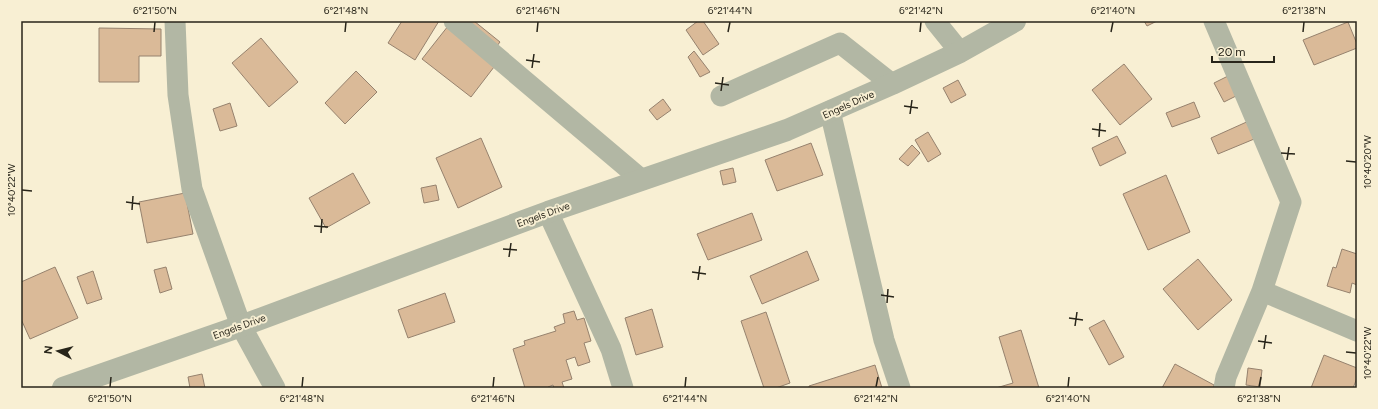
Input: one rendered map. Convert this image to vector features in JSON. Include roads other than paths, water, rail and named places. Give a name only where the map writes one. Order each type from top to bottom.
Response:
[{"type":"street","points":[[175,21],[178,95],[192,189],[241,326],[276,388]]},
{"type":"street","points":[[454,21],[642,180]]},
{"type":"street","points":[[935,21],[960,52]]},
{"type":"street","name":"Engels Drive","points":[[63,388],[241,326],[548,212],[787,130],[892,84],[960,52],[1015,21]]},
{"type":"street","points":[[1214,21],[1291,202],[1262,291],[1226,376],[1224,388]]},
{"type":"street","points":[[721,96],[840,43],[892,84]]},
{"type":"street","points":[[830,111],[884,340],[900,388]]},
{"type":"street","points":[[548,212],[611,349],[623,388]]},
{"type":"street","points":[[1262,291],[1357,331]]}]
